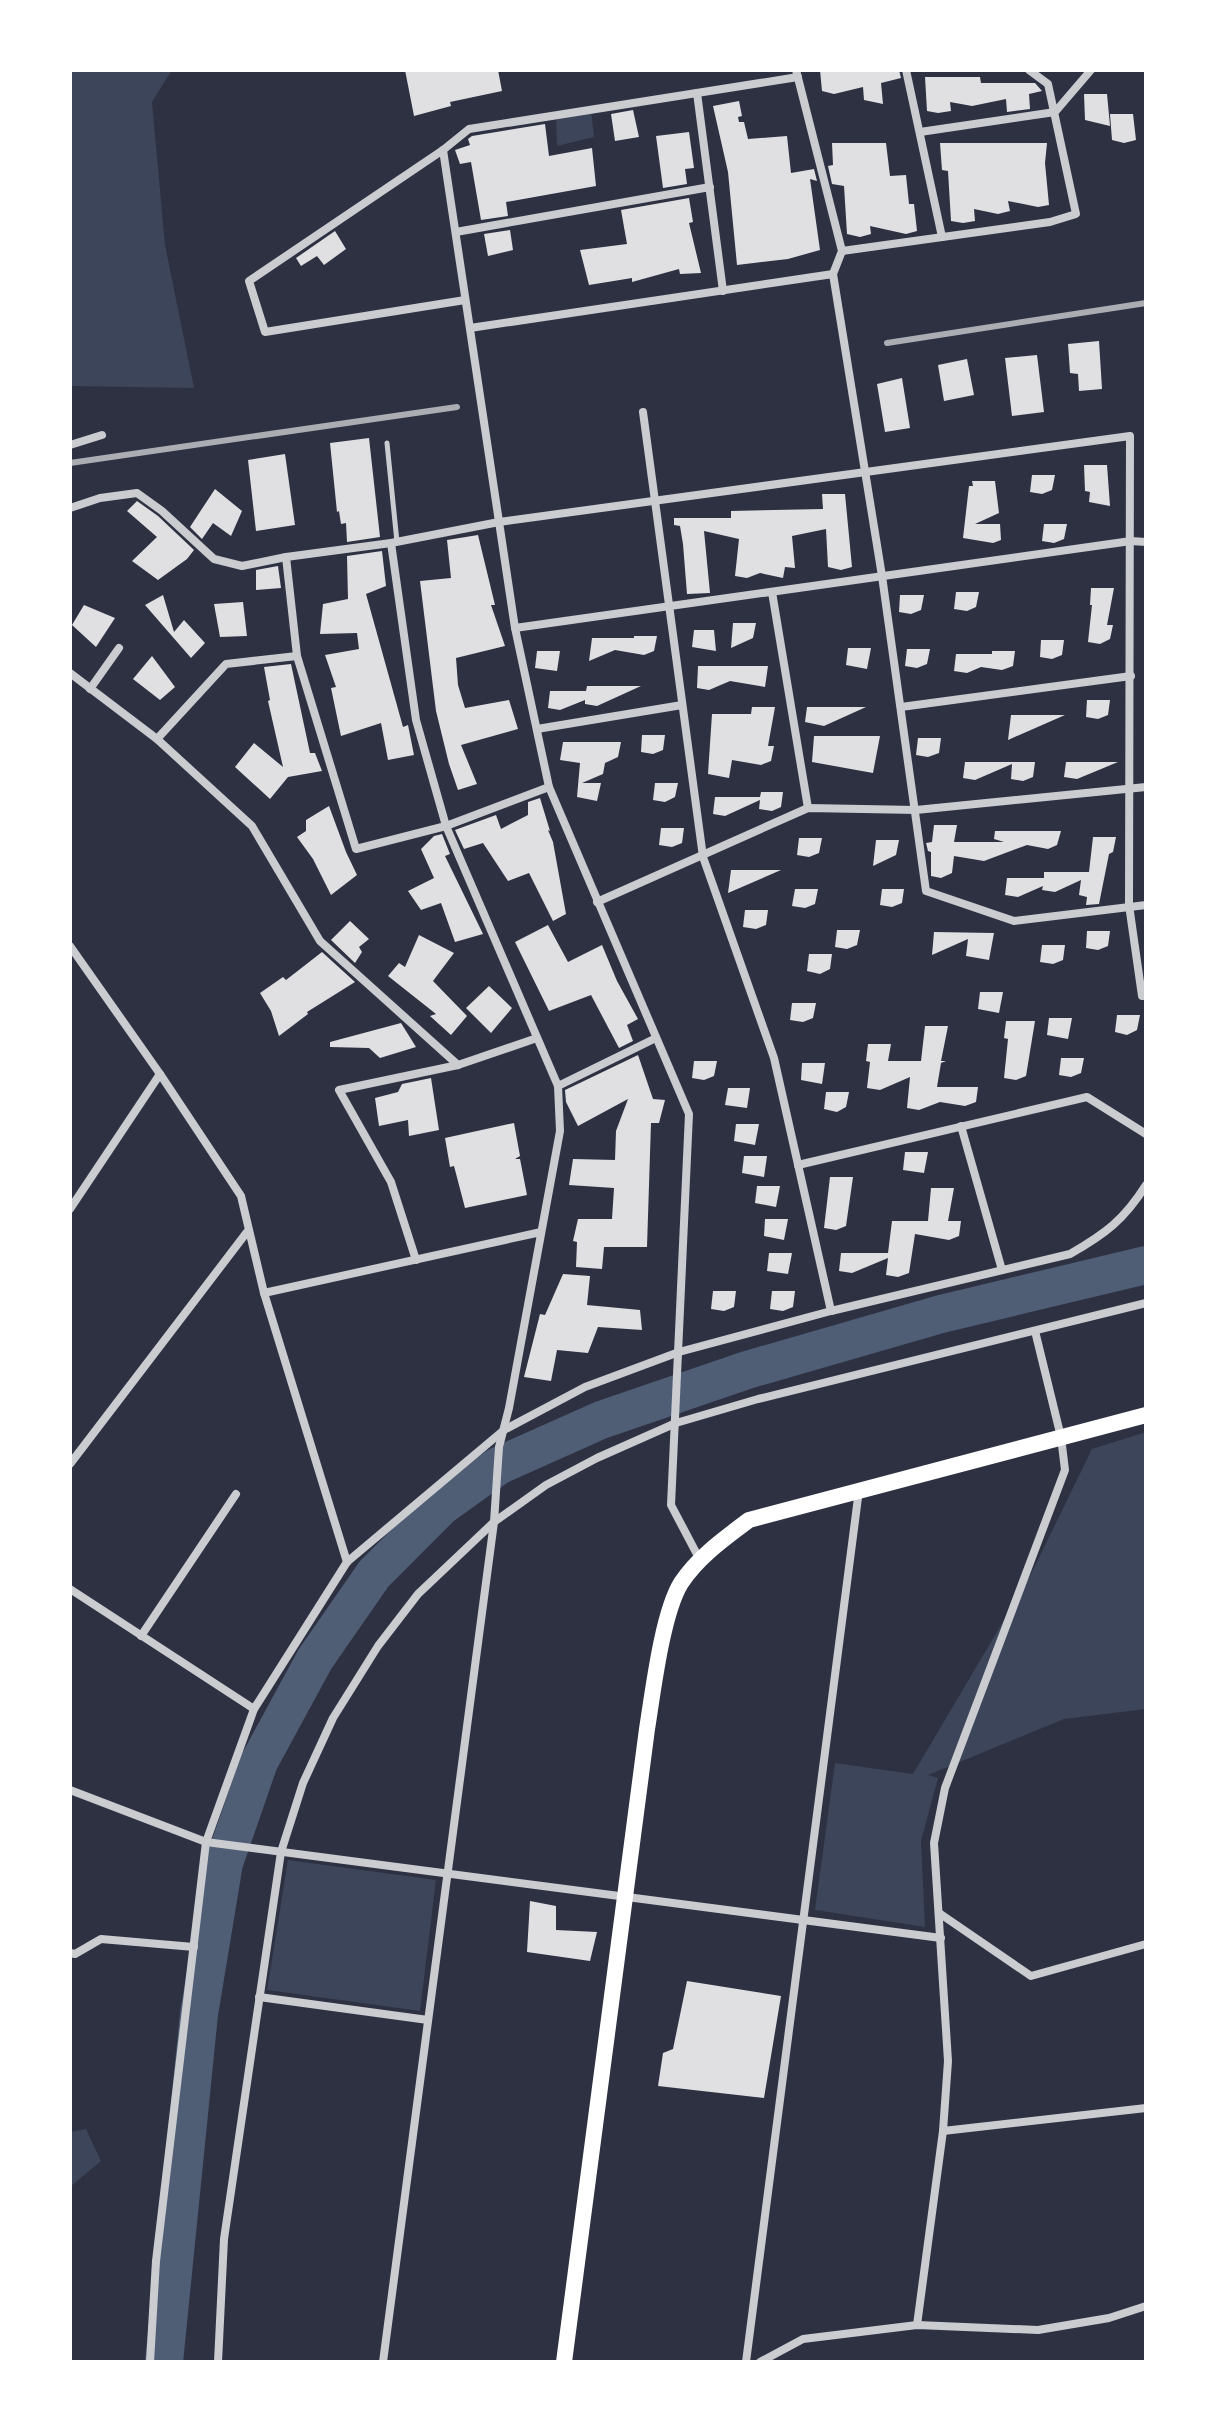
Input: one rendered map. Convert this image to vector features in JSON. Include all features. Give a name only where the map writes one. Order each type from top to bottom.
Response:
[{"type":"main road","points":[[564,2362],[658,1665],[680,1584],[709,1550],[749,1520],[1146,1415]]},
{"type":"street","points":[[906,70],[942,237]]},
{"type":"street","points":[[842,251],[1050,222],[1076,214],[1048,84],[1029,70]]},
{"type":"street","points":[[920,132],[1055,112],[1091,70]]},
{"type":"street","points":[[465,300],[265,332],[249,281],[443,150],[469,129],[697,93],[797,73],[842,251],[833,274],[882,576],[926,891],[1014,921],[1146,905]]},
{"type":"street","points":[[697,93],[723,291]]},
{"type":"street","points":[[443,150],[515,628],[549,787],[689,1114],[671,1505],[701,1560]]},
{"type":"street","points":[[456,232],[710,187]]},
{"type":"street","points":[[470,328],[833,274]]},
{"type":"street","points":[[643,412],[703,857],[774,1058],[831,1311]]},
{"type":"street","points":[[70,445],[102,435]]},
{"type":"street","points":[[70,508],[100,498],[137,493],[162,511],[214,559],[242,566],[394,543],[499,522],[1130,436],[1129,905],[1142,996],[1146,996]]},
{"type":"street","points":[[515,628],[1131,541],[1146,542]]},
{"type":"street","points":[[383,2362],[494,1522],[499,1447],[560,1131],[558,1086],[446,826],[416,720],[394,543]]},
{"type":"street","points":[[286,557],[297,656],[356,849],[446,826],[549,787]]},
{"type":"street","points":[[772,592],[808,808]]},
{"type":"street","points":[[90,689],[119,648]]},
{"type":"street","points":[[157,739],[226,664],[297,656]]},
{"type":"street","points":[[70,673],[157,739],[252,826],[320,941],[458,1065]]},
{"type":"street","points":[[901,707],[1131,676]]},
{"type":"street","points":[[537,729],[682,705]]},
{"type":"street","points":[[597,902],[808,808],[916,810],[1146,787]]},
{"type":"street","points":[[70,946],[241,1196],[247,1232],[264,1293],[347,1562]]},
{"type":"street","points":[[416,1260],[391,1182],[339,1090],[458,1065],[537,1038]]},
{"type":"street","points":[[558,1086],[656,1038]]},
{"type":"street","points":[[70,1209],[160,1074]]},
{"type":"street","points":[[798,1165],[1087,1097],[1146,1134]]},
{"type":"street","points":[[961,1126],[1002,1270]]},
{"type":"street","points":[[150,2362],[156,2261],[206,1842],[254,1709],[347,1562],[504,1430],[585,1387],[679,1352],[831,1311],[1070,1254],[1104,1234],[1129,1211],[1146,1185]]},
{"type":"street","points":[[70,1464],[247,1232]]},
{"type":"street","points":[[264,1293],[541,1232]]},
{"type":"street","points":[[218,2362],[224,2239],[277,1852],[327,1731],[378,1646],[418,1594],[494,1522],[546,1485],[597,1458],[676,1423],[758,1399],[1146,1303]]},
{"type":"street","points":[[917,2325],[943,2131],[948,2061],[934,1843],[945,1788],[1065,1470],[1061,1437],[1035,1331]]},
{"type":"street","points":[[746,2362],[859,1489]]},
{"type":"street","points":[[141,1636],[236,1494]]},
{"type":"street","points":[[70,1589],[254,1709]]},
{"type":"street","points":[[70,1790],[89,1800],[206,1842],[941,1938]]},
{"type":"street","points":[[939,1913],[1031,1976],[1146,1944]]},
{"type":"street","points":[[70,1953],[75,1954],[101,1939],[194,1947]]},
{"type":"street","points":[[259,1997],[428,2020]]},
{"type":"street","points":[[943,2131],[1146,2108]]},
{"type":"street","points":[[760,2362],[803,2339],[917,2325],[1038,2330],[1109,2318],[1146,2306]]},
{"type":"lane","points":[[387,443],[394,543]]},
{"type":"shaded area","points":[[70,70],[172,70],[152,102],[165,245],[194,388],[70,386]]},
{"type":"shaded area","points":[[591,110],[594,137],[557,146],[556,115]]},
{"type":"shaded area","points":[[1146,1432],[1146,1709],[1064,1719],[928,1775],[938,1778],[921,1841],[925,1927],[815,1910],[835,1763],[913,1774],[1030,1576],[1092,1449]]},
{"type":"shaded area","points":[[288,1860],[436,1880],[420,2011],[267,1990]]},
{"type":"shaded area","points":[[86,2129],[101,2161],[70,2187],[70,2132]]},
{"type":"building","points":[[405,70],[498,70],[502,91],[450,102],[451,106],[414,116]]},
{"type":"building","points":[[820,70],[899,70],[901,78],[881,83],[883,104],[864,100],[863,87],[834,94],[822,91]]},
{"type":"building","points":[[925,77],[980,77],[981,83],[1035,83],[1042,91],[1029,94],[1030,109],[1007,112],[1006,99],[972,106],[950,102],[951,111],[938,113],[927,111]]},
{"type":"building","points":[[1084,94],[1107,94],[1110,126],[1085,120]]},
{"type":"building","points":[[739,101],[742,116],[738,117],[739,122],[744,122],[748,139],[787,136],[791,173],[814,169],[817,181],[810,179],[820,250],[788,259],[737,265],[728,172],[713,106]]},
{"type":"building","points":[[633,110],[639,137],[615,141],[611,114]]},
{"type":"building","points":[[1110,114],[1133,114],[1136,140],[1124,143],[1112,140]]},
{"type":"building","points":[[545,124],[549,156],[592,148],[596,186],[506,202],[508,216],[481,220],[471,162],[460,164],[455,150],[470,145],[468,139],[472,136]]},
{"type":"building","points":[[689,132],[694,168],[685,169],[687,184],[663,188],[656,136]]},
{"type":"building","points":[[832,143],[886,143],[890,176],[906,175],[909,204],[914,204],[917,231],[906,234],[870,226],[871,234],[860,237],[847,234],[844,186],[832,184],[828,166],[833,165]]},
{"type":"building","points":[[940,143],[1047,143],[1045,163],[1049,205],[1038,207],[1008,201],[1010,211],[998,214],[974,209],[975,221],[951,221],[948,171],[942,170]]},
{"type":"building","points":[[689,198],[693,222],[689,223],[701,273],[680,274],[679,269],[632,282],[632,278],[589,285],[580,250],[627,244],[621,210]]},
{"type":"building","points":[[510,230],[513,250],[488,256],[484,234]]},
{"type":"building","points":[[335,231],[346,249],[324,265],[317,256],[301,266],[296,258]]},
{"type":"building","points":[[1099,341],[1102,389],[1079,391],[1078,374],[1070,373],[1068,344]]},
{"type":"building","points":[[1037,355],[1044,412],[1012,416],[1005,358]]},
{"type":"building","points":[[967,359],[974,395],[944,401],[938,365]]},
{"type":"building","points":[[902,378],[910,428],[885,432],[877,384]]},
{"type":"building","points":[[369,438],[380,537],[347,542],[346,523],[341,524],[337,512],[330,443]]},
{"type":"building","points":[[285,454],[295,525],[256,531],[248,460]]},
{"type":"building","points":[[1084,465],[1107,465],[1110,506],[1089,502],[1090,492],[1085,491]]},
{"type":"building","points":[[1032,475],[1055,475],[1052,490],[1042,494],[1030,492]]},
{"type":"building","points":[[972,481],[995,481],[999,513],[975,524],[1000,524],[1001,540],[993,543],[963,538]]},
{"type":"building","points":[[215,489],[242,511],[231,536],[213,523],[202,539],[190,527]]},
{"type":"building","points":[[822,494],[845,494],[852,567],[841,570],[828,567],[826,529],[792,536],[795,568],[785,567],[783,578],[760,573],[747,578],[735,576],[739,539],[704,531],[710,593],[687,594],[680,526],[674,525],[674,518],[731,518],[731,511],[823,509]]},
{"type":"building","points":[[137,501],[194,550],[187,559],[158,580],[132,561],[157,537],[127,511]]},
{"type":"building","points":[[1044,524],[1067,524],[1064,539],[1054,543],[1042,541]]},
{"type":"building","points":[[478,535],[495,605],[491,605],[505,646],[456,658],[458,685],[465,708],[509,700],[518,729],[461,745],[477,784],[458,790],[436,711],[420,581],[451,578],[447,540]]},
{"type":"building","points":[[382,551],[386,586],[366,594],[403,727],[408,725],[414,755],[388,760],[381,723],[341,736],[331,688],[336,687],[325,655],[359,649],[357,633],[320,634],[323,604],[348,599],[347,556]]},
{"type":"building","points":[[278,566],[281,588],[256,590],[256,570]]},
{"type":"building","points":[[1091,588],[1114,588],[1107,625],[1113,625],[1110,639],[1100,644],[1088,642]]},
{"type":"building","points":[[956,592],[979,592],[976,607],[967,611],[954,609]]},
{"type":"building","points":[[163,595],[174,632],[184,620],[205,643],[191,658],[145,605]]},
{"type":"building","points":[[900,595],[924,595],[921,610],[911,614],[899,612]]},
{"type":"building","points":[[243,602],[247,636],[220,637],[214,604]]},
{"type":"building","points":[[84,605],[115,618],[96,647],[72,625]]},
{"type":"building","points":[[733,623],[756,623],[753,638],[731,648]]},
{"type":"building","points":[[694,630],[714,630],[716,651],[692,647]]},
{"type":"building","points":[[657,636],[654,651],[644,655],[615,650],[589,661],[592,638]]},
{"type":"building","points":[[1041,640],[1064,640],[1062,655],[1052,659],[1040,657]]},
{"type":"building","points":[[848,648],[871,648],[867,669],[846,665]]},
{"type":"building","points":[[907,649],[930,649],[927,664],[917,668],[905,666]]},
{"type":"building","points":[[537,651],[560,651],[557,671],[535,668]]},
{"type":"building","points":[[992,651],[1015,651],[1013,666],[1002,670],[981,667],[967,673],[954,671],[956,654],[992,654]]},
{"type":"building","points":[[152,656],[175,687],[160,700],[133,679]]},
{"type":"building","points":[[291,664],[310,753],[315,753],[322,771],[288,777],[270,799],[235,767],[254,743],[283,767],[268,701],[264,667]]},
{"type":"building","points":[[698,666],[768,666],[765,687],[730,681],[709,690],[697,688]]},
{"type":"building","points":[[587,686],[641,686],[597,706],[585,704],[585,700],[560,710],[548,708],[550,691],[586,691]]},
{"type":"building","points":[[1087,700],[1110,700],[1108,715],[1098,719],[1086,717]]},
{"type":"building","points":[[752,707],[775,707],[768,746],[774,746],[771,761],[761,765],[732,760],[729,778],[708,774],[712,714],[751,714]]},
{"type":"building","points":[[807,707],[866,707],[824,726],[805,722]]},
{"type":"building","points":[[1011,715],[1065,715],[1008,740]]},
{"type":"building","points":[[642,735],[665,735],[663,750],[653,754],[641,752]]},
{"type":"building","points":[[814,736],[880,736],[873,773],[812,762]]},
{"type":"building","points":[[918,738],[941,738],[939,753],[928,757],[916,755]]},
{"type":"building","points":[[563,742],[621,742],[618,757],[605,763],[603,774],[582,783],[601,783],[597,801],[577,797],[580,763],[560,760]]},
{"type":"building","points":[[965,762],[1035,762],[1033,777],[1023,781],[1011,779],[1012,764],[975,780],[963,778]]},
{"type":"building","points":[[1066,762],[1118,762],[1077,779],[1064,777]]},
{"type":"building","points":[[655,783],[678,783],[675,797],[665,802],[653,800]]},
{"type":"building","points":[[761,792],[783,792],[781,807],[772,811],[759,809],[760,800],[725,816],[713,814],[715,797],[760,797]]},
{"type":"building","points":[[540,798],[553,842],[566,914],[553,921],[529,873],[508,881],[483,843],[464,849],[455,830],[496,815],[501,829],[528,815],[528,802]]},
{"type":"building","points":[[329,806],[357,875],[331,895],[313,859],[297,837],[306,831],[306,820]]},
{"type":"building","points":[[934,825],[957,825],[954,842],[1004,842],[994,839],[995,831],[1061,831],[1057,845],[1048,849],[1027,845],[984,861],[954,856],[952,873],[941,878],[931,876],[931,852],[926,843],[932,842]]},
{"type":"building","points":[[661,828],[684,828],[682,843],[672,847],[659,845]]},
{"type":"building","points":[[442,834],[450,854],[445,856],[483,934],[455,942],[441,903],[421,910],[408,891],[434,878],[421,849],[434,836]]},
{"type":"building","points":[[1093,837],[1116,837],[1113,852],[1109,854],[1099,904],[1086,905],[1087,897],[1079,895],[1081,880],[1055,892],[1042,890],[1043,886],[1018,897],[1005,895],[1007,878],[1044,878],[1044,872],[1089,872]]},
{"type":"building","points":[[799,838],[822,838],[819,853],[809,857],[797,855]]},
{"type":"building","points":[[876,840],[899,840],[896,855],[873,866]]},
{"type":"building","points":[[731,870],[781,870],[728,893]]},
{"type":"building","points":[[795,889],[818,889],[815,904],[805,908],[792,906]]},
{"type":"building","points":[[882,889],[904,889],[902,903],[892,907],[880,905]]},
{"type":"building","points":[[745,910],[768,910],[766,925],[756,929],[743,927]]},
{"type":"building","points":[[350,921],[369,939],[359,947],[362,952],[355,963],[331,940]]},
{"type":"building","points":[[548,925],[568,962],[602,945],[638,1019],[627,1025],[633,1041],[619,1048],[591,995],[549,1011],[515,942]]},
{"type":"building","points":[[837,930],[860,930],[857,945],[847,949],[835,947]]},
{"type":"building","points":[[1087,931],[1110,931],[1108,946],[1098,950],[1086,948]]},
{"type":"building","points":[[934,932],[994,933],[989,960],[966,956],[968,939],[932,955]]},
{"type":"building","points":[[419,935],[454,953],[433,981],[467,1016],[451,1035],[430,1016],[436,1014],[388,976],[399,963],[405,967]]},
{"type":"building","points":[[1042,945],[1065,945],[1063,960],[1053,964],[1040,962]]},
{"type":"building","points":[[322,952],[355,982],[307,1012],[279,1036],[271,1011],[260,993],[283,977],[286,980]]},
{"type":"building","points":[[809,954],[832,954],[830,969],[820,974],[807,971]]},
{"type":"building","points":[[489,986],[512,1008],[491,1033],[466,1008]]},
{"type":"building","points":[[980,992],[1003,992],[999,1013],[978,1009]]},
{"type":"building","points":[[792,1003],[816,1003],[813,1018],[803,1022],[790,1020]]},
{"type":"building","points":[[1117,1015],[1140,1015],[1137,1030],[1127,1035],[1115,1032]]},
{"type":"building","points":[[1049,1018],[1072,1018],[1068,1039],[1047,1035]]},
{"type":"building","points":[[1006,1021],[1035,1021],[1026,1076],[1016,1080],[1004,1078],[1008,1039],[1004,1038]]},
{"type":"building","points":[[401,1023],[416,1047],[380,1058],[369,1048],[330,1047],[330,1042]]},
{"type":"building","points":[[925,1026],[948,1026],[941,1061],[946,1061],[941,1063],[937,1087],[978,1087],[976,1102],[965,1106],[940,1102],[919,1110],[907,1108],[910,1077],[880,1090],[867,1088],[870,1062],[866,1061],[868,1044],[891,1044],[888,1061],[921,1061]]},
{"type":"building","points":[[638,1055],[653,1099],[665,1100],[659,1123],[651,1123],[647,1247],[604,1247],[602,1269],[576,1267],[577,1242],[573,1241],[578,1219],[612,1219],[614,1188],[569,1185],[573,1159],[615,1160],[616,1131],[628,1099],[578,1126],[566,1102],[565,1090]]},
{"type":"building","points":[[1061,1058],[1084,1058],[1081,1073],[1071,1077],[1059,1075]]},
{"type":"building","points":[[694,1061],[717,1061],[714,1076],[704,1080],[692,1078]]},
{"type":"building","points":[[802,1063],[825,1063],[822,1084],[801,1080]]},
{"type":"building","points":[[431,1078],[439,1130],[409,1136],[408,1120],[379,1126],[375,1098],[398,1092],[402,1084]]},
{"type":"building","points":[[728,1088],[750,1088],[747,1108],[725,1105]]},
{"type":"building","points":[[826,1092],[849,1092],[846,1107],[837,1112],[824,1109]]},
{"type":"building","points":[[514,1123],[520,1156],[515,1159],[520,1159],[527,1195],[465,1208],[454,1166],[450,1167],[445,1138]]},
{"type":"building","points":[[736,1124],[759,1124],[755,1145],[734,1141]]},
{"type":"building","points":[[905,1152],[928,1152],[924,1173],[903,1170]]},
{"type":"building","points":[[744,1156],[767,1156],[764,1177],[742,1173]]},
{"type":"building","points":[[830,1177],[853,1177],[846,1226],[836,1230],[824,1228]]},
{"type":"building","points":[[757,1186],[780,1186],[776,1207],[755,1203]]},
{"type":"building","points":[[931,1188],[954,1188],[948,1221],[961,1221],[959,1236],[949,1240],[915,1234],[909,1273],[898,1277],[886,1275],[888,1258],[852,1273],[839,1271],[841,1253],[888,1253],[892,1221],[928,1221]]},
{"type":"building","points":[[765,1219],[788,1219],[784,1240],[764,1236]]},
{"type":"building","points":[[769,1253],[792,1253],[788,1274],[767,1271]]},
{"type":"building","points":[[563,1274],[590,1276],[587,1305],[640,1310],[642,1330],[598,1327],[588,1353],[557,1350],[551,1381],[524,1377],[540,1314],[545,1315]]},
{"type":"building","points":[[713,1291],[736,1291],[734,1307],[724,1311],[711,1309]]},
{"type":"building","points":[[772,1291],[795,1291],[793,1307],[783,1311],[770,1309]]},
{"type":"building","points":[[530,1901],[556,1906],[556,1930],[597,1932],[590,1961],[527,1952]]},
{"type":"building","points":[[687,1981],[781,1996],[764,2098],[658,2086],[663,2053],[673,2049]]},
{"type":"waterway","points":[[164,2362],[199,2014],[224,1863],[259,1762],[315,1659],[374,1574],[442,1506],[498,1466],[601,1420],[747,1370],[941,1314],[1146,1265]]},
{"type":"railway","points":[[887,343],[1146,303]]},
{"type":"railway","points":[[70,463],[457,407]]}]
